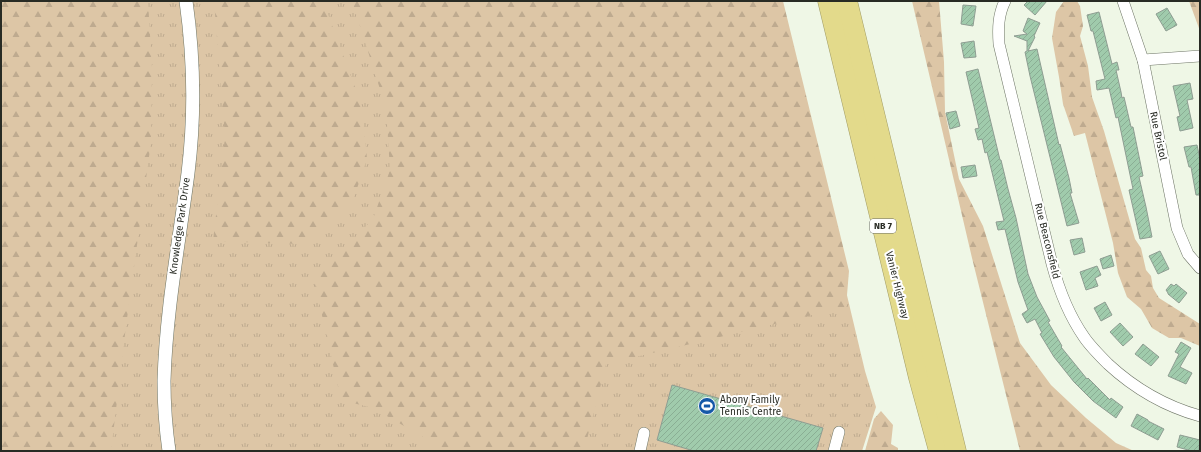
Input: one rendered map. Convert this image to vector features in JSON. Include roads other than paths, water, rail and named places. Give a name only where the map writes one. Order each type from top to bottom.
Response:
[{"type":"highway","name":"Vanier Highway","points":[[828,1],[938,451]]},
{"type":"highway","name":"Vanier Highway","points":[[846,1],[956,451]]},
{"type":"highway","points":[[919,378],[928,451]]},
{"type":"street","name":"Knowledge Park Drive","points":[[169,451],[164,383],[166,338],[171,286],[188,173],[191,133],[192,56],[186,1]]},
{"type":"street","name":"Rue Beaconsfield","points":[[1005,1],[999,18],[999,44],[1050,256],[1063,299],[1084,337],[1101,357],[1117,372],[1143,392],[1188,413],[1200,416]]},
{"type":"street","name":"Rue Bristol","points":[[1123,1],[1143,60],[1177,228],[1188,254],[1200,268]]},
{"type":"street","points":[[1143,60],[1200,56]]},
{"type":"street","points":[[834,451],[839,432]]},
{"type":"street","points":[[640,451],[644,433]]},
{"type":"place","name":"Abony Family Tennis Centre","points":[[707,406]]}]
